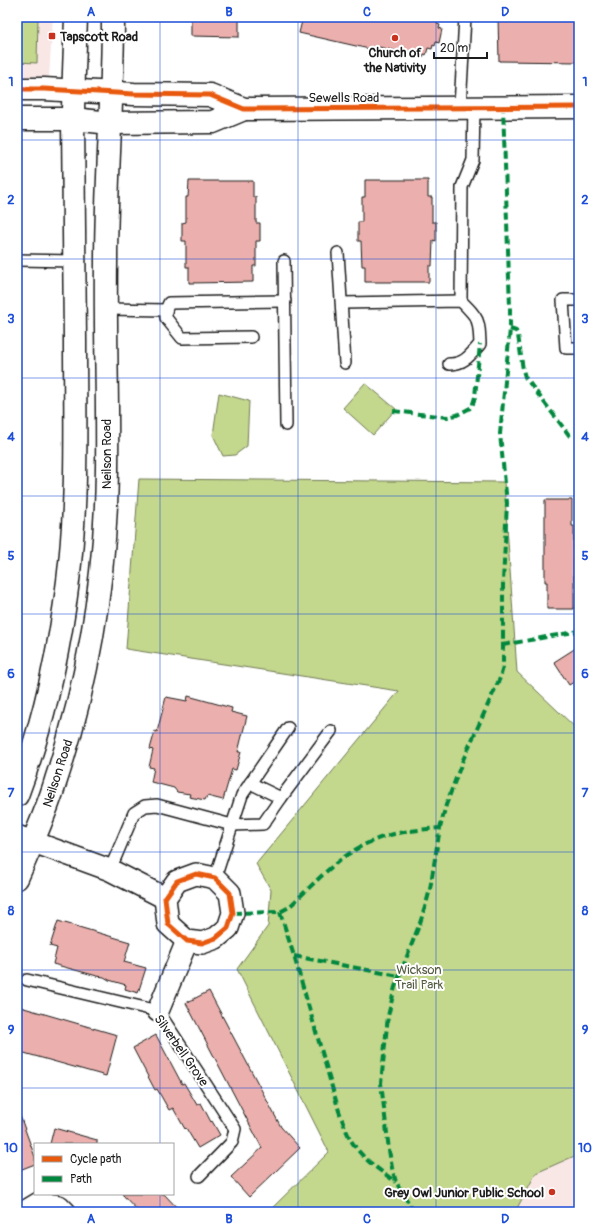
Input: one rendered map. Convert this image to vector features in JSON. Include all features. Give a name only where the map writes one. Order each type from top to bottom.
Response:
[{"type":"main road","points":[[17,795],[47,700],[57,650],[68,579],[73,520],[75,468],[75,261],[73,119],[76,17]]},
{"type":"main road","name":"Neilson Road","points":[[17,878],[25,839],[56,782],[77,709],[88,659],[100,586],[108,470],[106,262],[113,17]]},
{"type":"main road","points":[[17,89],[74,90],[112,93]]},
{"type":"main road","name":"Sewells Road","points":[[112,93],[210,95],[244,109]]},
{"type":"main road","name":"Sewells Road","points":[[110,123],[213,122],[244,109],[579,107]]},
{"type":"main road","points":[[17,119],[73,119],[110,123]]},
{"type":"main road","points":[[75,261],[106,262]]},
{"type":"street","points":[[25,839],[110,870],[165,898]]},
{"type":"street","points":[[196,874],[216,878],[230,893],[233,913],[228,928],[216,938],[202,943],[187,941],[168,924],[165,898],[177,881],[196,874]]},
{"type":"street","points":[[158,1011],[187,941]]},
{"type":"street","points":[[24,1212],[39,1203],[59,1206],[65,1212]]},
{"type":"lane","points":[[449,364],[452,365],[466,360],[480,344],[480,326],[476,316],[461,301],[462,187],[474,160],[467,107],[465,17]]},
{"type":"lane","points":[[338,253],[345,363]]},
{"type":"lane","points":[[17,260],[75,261]]},
{"type":"lane","points":[[284,261],[286,425]]},
{"type":"lane","points":[[579,300],[563,300],[566,348],[579,348]]},
{"type":"lane","points":[[251,337],[182,338],[166,318],[166,310],[169,303],[285,301]]},
{"type":"lane","points":[[342,303],[461,301]]},
{"type":"lane","points":[[106,309],[166,310]]},
{"type":"lane","points":[[216,878],[242,795],[288,728]]},
{"type":"lane","points":[[110,870],[134,813],[145,806],[157,805],[232,825],[264,824],[281,798],[331,731]]},
{"type":"lane","points":[[250,783],[281,798]]},
{"type":"lane","name":"Silverbell Grove","points":[[27,980],[158,1011],[235,1129],[232,1142],[199,1176]]},
{"type":"shaded area","points":[[17,17],[53,17],[49,77],[17,77]]},
{"type":"shaded area","name":"Grey Owl Junior Public School","points":[[579,1154],[579,1212],[515,1212],[536,1173]]},
{"type":"green space","points":[[17,17],[38,17],[37,63],[17,62]]},
{"type":"green space","points":[[365,383],[396,409],[373,435],[343,408]]},
{"type":"green space","points":[[219,393],[249,401],[247,446],[235,455],[223,456],[213,435]]},
{"type":"green space","name":"Wickson Trail Park","points":[[139,479],[504,482],[517,672],[579,731],[579,1154],[536,1173],[515,1212],[268,1212],[329,1152],[237,969],[268,926],[271,890],[256,864],[399,691],[126,649]]},
{"type":"building","points":[[191,17],[239,17],[239,37],[191,36]]},
{"type":"building","name":"Church of the Nativity","points":[[303,17],[434,17],[434,19],[438,20],[437,24],[440,25],[439,28],[442,29],[439,43],[436,42],[432,49],[428,48],[426,55],[424,54],[423,57],[379,47],[378,51],[299,33]]},
{"type":"building","points":[[498,17],[579,17],[579,62],[499,61]]},
{"type":"building","points":[[365,180],[428,180],[428,197],[432,197],[432,222],[436,222],[436,241],[433,240],[432,266],[429,266],[429,282],[365,282],[365,266],[362,266],[361,241],[358,241],[358,222],[362,222],[362,197],[365,197]]},
{"type":"building","points":[[189,181],[253,181],[253,197],[256,197],[256,223],[260,223],[260,241],[256,241],[256,266],[253,266],[253,282],[189,283],[189,267],[186,267],[186,241],[182,241],[182,223],[186,222],[186,197],[188,197]]},
{"type":"building","points":[[545,500],[572,500],[572,526],[574,526],[574,609],[547,609],[547,582],[545,582]]},
{"type":"building","points":[[579,646],[579,679],[569,685],[554,662]]},
{"type":"building","points":[[188,696],[232,708],[231,712],[247,716],[238,752],[241,752],[236,770],[232,769],[223,800],[207,796],[205,800],[189,797],[190,794],[177,792],[174,788],[151,782],[154,768],[149,767],[153,750],[150,749],[155,731],[157,732],[166,697],[187,701]]},
{"type":"building","points":[[58,921],[130,942],[124,962],[146,968],[138,993],[125,989],[126,985],[104,977],[53,964],[57,948],[50,946]]},
{"type":"building","points":[[209,991],[281,1127],[300,1148],[249,1197],[231,1177],[262,1148],[186,1003]]},
{"type":"building","points":[[17,1006],[117,1035],[106,1076],[17,1051]]},
{"type":"building","points":[[156,1035],[182,1084],[184,1083],[197,1105],[201,1103],[220,1135],[198,1148],[173,1108],[169,1110],[157,1089],[155,1090],[133,1048]]},
{"type":"building","points":[[17,1113],[19,1113],[34,1154],[34,1164],[17,1171]]},
{"type":"building","points":[[54,1128],[97,1140],[97,1143],[50,1143]]},
{"type":"building","points":[[123,1195],[165,1195],[181,1212],[139,1212]]},
{"type":"marked path","points":[[414,1212],[396,1182],[389,1150],[381,1083],[388,1016],[395,987],[426,904],[430,889],[440,828],[446,805],[462,762],[500,678],[503,667],[503,582],[507,503],[500,434],[510,329],[503,107]]},
{"type":"marked path","points":[[510,329],[516,331],[518,335],[525,377],[572,439]]},
{"type":"marked path","points":[[393,411],[447,417],[457,415],[472,407],[475,397],[480,344]]},
{"type":"marked path","points":[[503,645],[579,631]]},
{"type":"marked path","points":[[233,913],[280,912],[289,907],[336,863],[368,843],[394,834],[440,828]]},
{"type":"marked path","points":[[280,912],[339,1111],[347,1133],[358,1151],[396,1182]]},
{"type":"marked path","points":[[294,956],[399,976]]},
{"type":"cycle path","points":[[17,89],[134,94],[210,95],[244,109],[579,107]]},
{"type":"cycle path","points":[[196,874],[215,878],[230,893],[233,913],[228,928],[216,938],[202,943],[187,941],[168,924],[165,898],[177,881],[196,874]]},
{"type":"place","name":"Tapscott Road","points":[[52,36]]},
{"type":"place","name":"Church of the Nativity","points":[[395,38]]},
{"type":"place","name":"Grey Owl Junior Public School","points":[[552,1192]]}]
